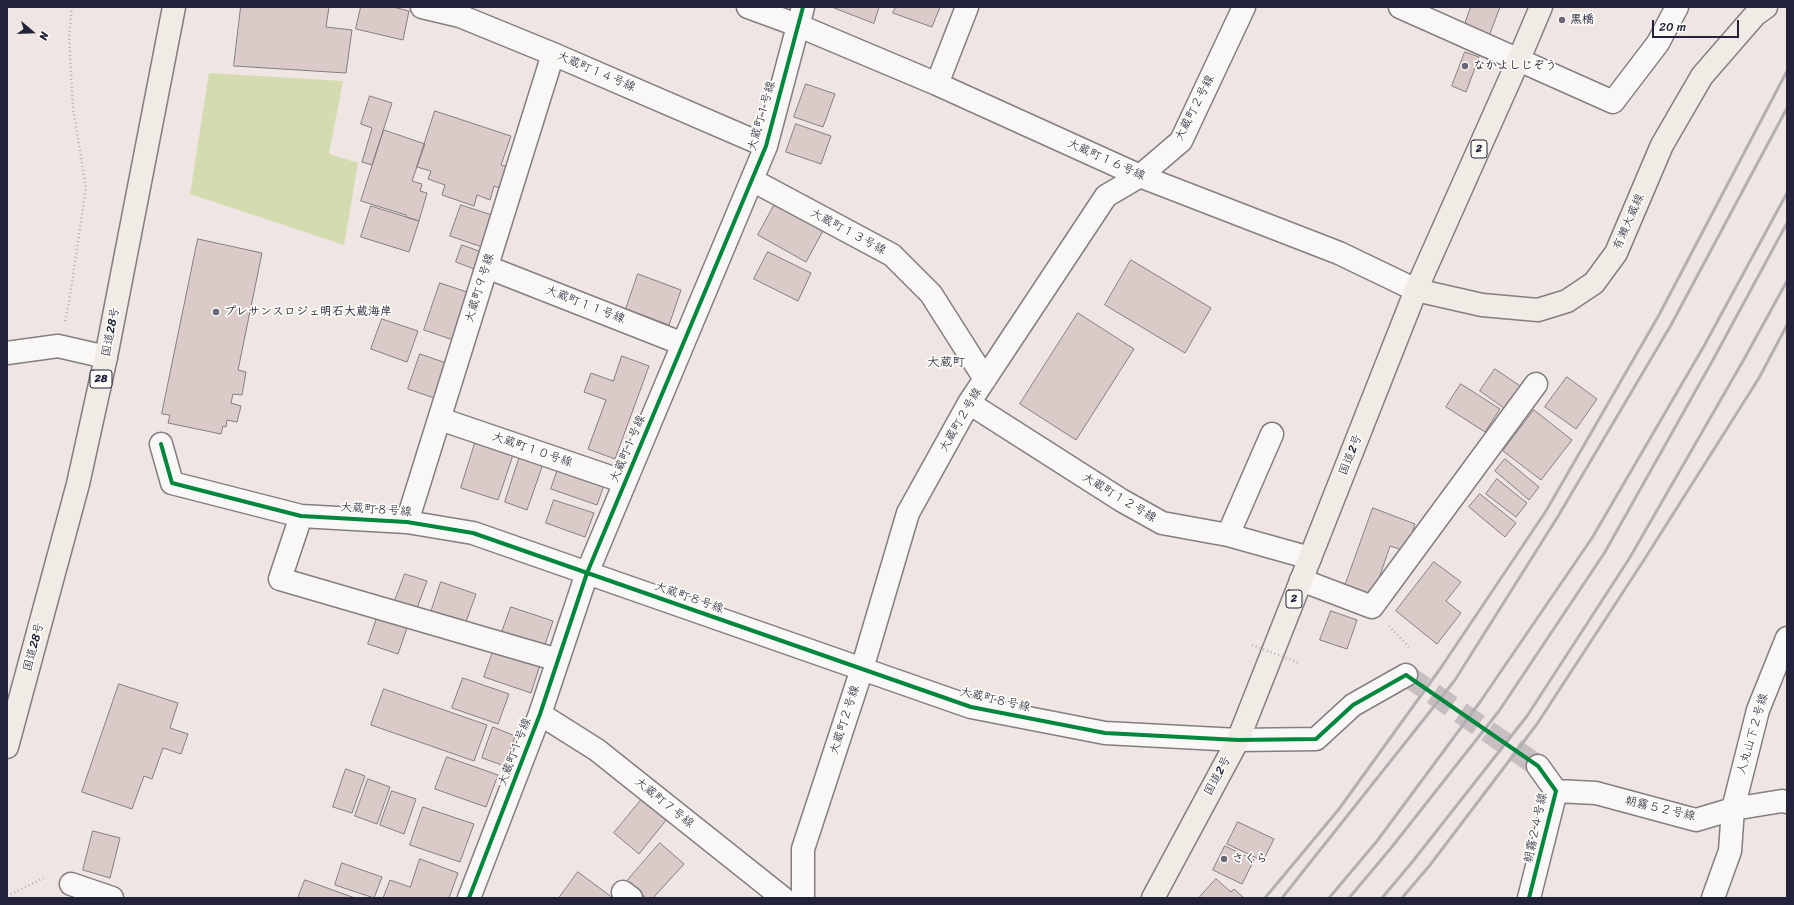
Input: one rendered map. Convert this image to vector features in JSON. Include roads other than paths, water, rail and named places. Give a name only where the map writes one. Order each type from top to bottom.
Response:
[{"type":"main road","name":"国道28号","points":[[7,746],[78,484],[106,357],[174,7]]},
{"type":"main road","name":"国道2号","points":[[1153,898],[1238,740],[1416,290],[1541,7]]},
{"type":"main road","name":"有瀬大蔵線","points":[[1416,290],[1482,305],[1538,310],[1566,301],[1594,283],[1616,253],[1662,145],[1702,76],[1761,11]]},
{"type":"street","name":"大蔵町１４号線","points":[[422,7],[460,12],[766,146]]},
{"type":"street","name":"大蔵町１６号線","points":[[748,7],[800,16],[937,84],[1140,176],[1340,254],[1416,290]]},
{"type":"street","points":[[937,84],[967,7]]},
{"type":"street","name":"大蔵町２号線","points":[[803,898],[803,850],[862,669],[908,513],[969,404],[1106,196],[1140,176],[1181,141],[1244,7]]},
{"type":"street","points":[[1400,7],[1613,102],[1658,43],[1677,7]]},
{"type":"street","name":"大蔵町１号線","points":[[469,898],[540,714],[587,573],[766,146],[800,16]]},
{"type":"street","name":"大蔵町９号線","points":[[407,522],[553,54]]},
{"type":"street","name":"大蔵町１３号線","points":[[752,180],[892,255],[932,294],[985,379]]},
{"type":"street","name":"大蔵町１１号線","points":[[487,267],[684,344]]},
{"type":"street","points":[[7,353],[58,346],[106,357]]},
{"type":"street","points":[[1301,580],[1372,607],[1536,384]]},
{"type":"street","name":"大蔵町１２号線","points":[[969,404],[1121,500],[1162,523],[1228,535],[1310,558]]},
{"type":"street","name":"大蔵町１０号線","points":[[440,419],[625,482]]},
{"type":"street","points":[[1228,535],[1272,434]]},
{"type":"street","name":"大蔵町８号線","points":[[161,444],[172,483],[301,516],[407,522],[473,533],[971,707],[995,712],[1105,732],[1238,740],[1316,739],[1353,705],[1406,675]]},
{"type":"street","points":[[301,516],[280,579],[558,660]]},
{"type":"street","name":"人丸山下２号線","points":[[1714,898],[1730,851],[1733,809],[1758,710],[1787,638]]},
{"type":"street","name":"大蔵町７号線","points":[[540,714],[597,750],[783,898]]},
{"type":"street","name":"朝霧２４号線","points":[[1529,898],[1556,791],[1538,766]]},
{"type":"street","name":"朝霧５２号線","points":[[1556,791],[1596,793],[1696,820],[1733,809],[1782,801],[1787,802]]},
{"type":"street","points":[[71,884],[112,898]]},
{"type":"tunnel","points":[[1406,675],[1538,766]]},
{"type":"railway","points":[[1265,898],[1339,809],[1440,669],[1546,511],[1659,315],[1787,71]]},
{"type":"railway","points":[[1282,898],[1455,680],[1557,518],[1671,325],[1787,108]]},
{"type":"railway","points":[[1329,898],[1377,841],[1480,702],[1592,538],[1704,346],[1787,193]]},
{"type":"railway","points":[[1349,898],[1391,848],[1499,711],[1605,552],[1714,358],[1787,223]]},
{"type":"railway","points":[[1382,898],[1527,716],[1629,559],[1743,361],[1787,281]]},
{"type":"railway","points":[[1402,898],[1430,865],[1537,724],[1644,560],[1759,378],[1787,325]]},
{"type":"place","name":"黒橋","points":[[1562,20]]},
{"type":"place","name":"なかよしじぞう","points":[[1465,66]]},
{"type":"place","name":"プレサンスロジェ明石大蔵海岸","points":[[216,312]]},
{"type":"place","name":"さくら","points":[[1224,859]]},
{"type":"district","name":"大蔵町","points":[[946,363]]}]
